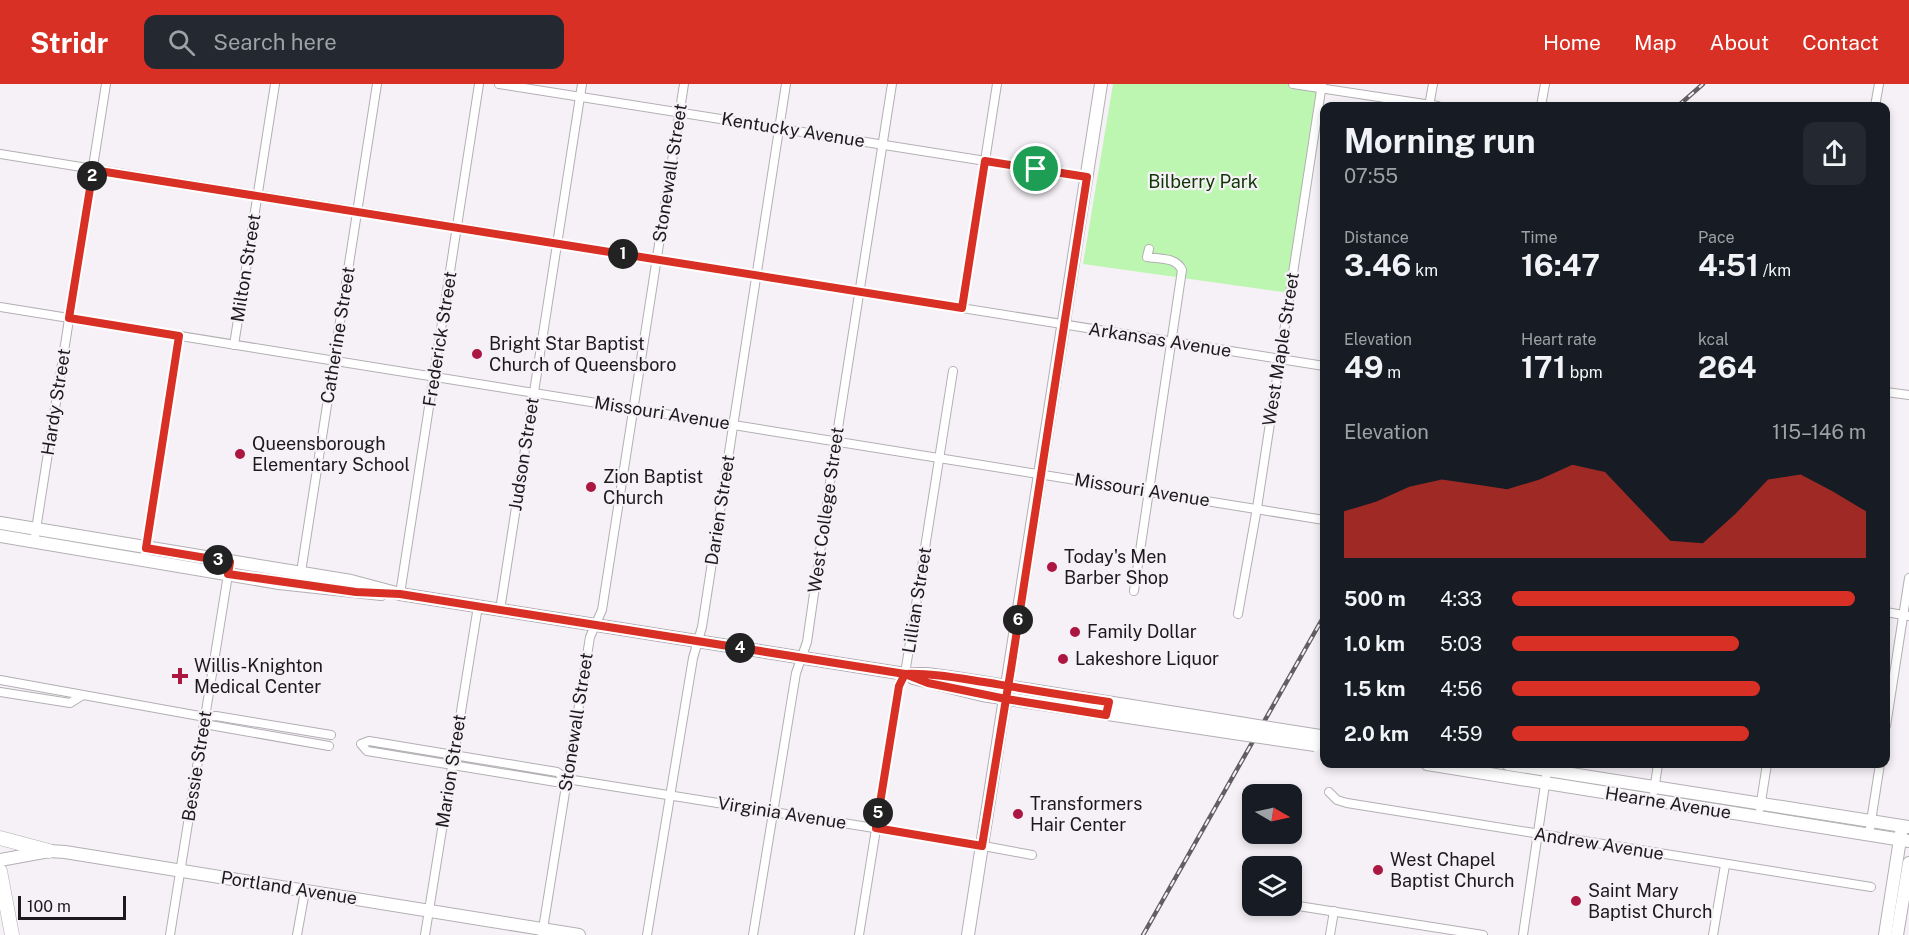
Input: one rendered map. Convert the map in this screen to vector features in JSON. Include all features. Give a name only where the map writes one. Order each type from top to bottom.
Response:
[{"type":"main road","points":[[968,935],[1101,84]]},
{"type":"main road","points":[[0,523],[35,536]]},
{"type":"main road","points":[[0,536],[35,536],[72,542],[146,548],[229,568]]},
{"type":"main road","points":[[72,542],[144,561],[229,568],[300,579],[374,586],[400,594],[905,674],[928,683],[1109,702],[1236,728],[1320,741]]},
{"type":"main road","points":[[1007,692],[1106,715],[1236,728]]},
{"type":"main road","points":[[1106,715],[1109,702]]},
{"type":"main road","name":"Hearne Avenue","points":[[1460,768],[1905,840]]},
{"type":"main road","name":"Hearne Avenue","points":[[1553,768],[1655,787],[1906,827]]},
{"type":"main road","points":[[1885,935],[1906,827]]},
{"type":"main road","points":[[0,838],[50,851]]},
{"type":"main road","name":"Portland Avenue","points":[[0,860],[50,851],[428,911],[542,932],[579,935]]},
{"type":"main road","points":[[1897,935],[1909,863]]},
{"type":"main road","points":[[0,872],[12,935]]},
{"type":"street","name":"Hardy Street","points":[[35,536],[106,84]]},
{"type":"street","name":"Milton Street","points":[[234,345],[275,84]]},
{"type":"street","name":"Catherine Street","points":[[300,579],[377,84]]},
{"type":"street","name":"Frederick Street","points":[[400,594],[479,84]]},
{"type":"street","name":"Kentucky Avenue","points":[[499,84],[1087,177]]},
{"type":"street","name":"Judson Street","points":[[500,610],[582,84]]},
{"type":"street","name":"Stonewall Street","points":[[542,932],[590,637],[602,610],[684,84]]},
{"type":"street","name":"Darien Street","points":[[647,935],[693,658],[702,627],[786,84]]},
{"type":"street","name":"West College Street","points":[[753,935],[796,673],[807,642],[892,84]]},
{"type":"street","points":[[962,308],[997,84]]},
{"type":"street","points":[[1293,84],[1322,86],[1410,102]]},
{"type":"street","points":[[1432,102],[1433,84]]},
{"type":"street","points":[[1542,102],[1545,84]]},
{"type":"street","points":[[1876,102],[1879,84]]},
{"type":"street","name":"West Maple Street","points":[[1238,614],[1257,508],[1322,86]]},
{"type":"street","name":"Arkansas Avenue","points":[[0,154],[1320,365]]},
{"type":"street","points":[[1134,591],[1182,270],[1179,264],[1172,260],[1147,257],[1149,249]]},
{"type":"street","name":"Missouri Avenue","points":[[0,307],[1320,518]]},
{"type":"street","points":[[144,561],[179,336]]},
{"type":"street","name":"Lillian Street","points":[[859,935],[899,686],[905,674],[953,371]]},
{"type":"street","points":[[1890,393],[1909,395]]},
{"type":"street","name":"Bessie Street","points":[[170,935],[229,568]]},
{"type":"street","points":[[1890,704],[1906,616],[1909,578]]},
{"type":"street","name":"Marion Street","points":[[425,935],[478,606]]},
{"type":"street","points":[[1890,613],[1906,616]]},
{"type":"street","points":[[0,680],[329,746]]},
{"type":"street","points":[[0,692],[70,703],[83,695]]},
{"type":"street","points":[[205,721],[216,716],[331,735]]},
{"type":"street","name":"Virginia Avenue","points":[[567,779],[557,772],[369,741],[361,744],[367,751],[556,782],[567,779],[670,795],[1032,855]]},
{"type":"street","points":[[1523,935],[1548,768]]},
{"type":"street","points":[[1653,800],[1657,768]]},
{"type":"street","points":[[1759,817],[1766,768]]},
{"type":"street","points":[[1869,834],[1879,768]]},
{"type":"street","name":"Andrew Avenue","points":[[1329,792],[1337,800],[1347,803],[1871,887]]},
{"type":"street","points":[[1735,813],[1738,800]]},
{"type":"street","points":[[1713,935],[1725,865]]},
{"type":"street","points":[[297,935],[304,891]]},
{"type":"street","points":[[1302,906],[1483,935]]},
{"type":"street","points":[[1330,935],[1334,911]]},
{"type":"green space","name":"Bilberry Park","points":[[1113,84],[1293,84],[1322,89],[1290,293],[1083,264]]},
{"type":"railway","points":[[1683,102],[1703,84]]},
{"type":"railway","points":[[1143,935],[1320,623]]},
{"type":"place","name":"Bright Star Baptist Church of Queensboro","points":[[477,354]]},
{"type":"place","name":"Queensborough Elementary School","points":[[240,454]]},
{"type":"place","name":"Zion Baptist Church","points":[[591,487]]},
{"type":"place","name":"Today's Men Barber Shop","points":[[1052,567]]},
{"type":"place","name":"Family Dollar","points":[[1075,632]]},
{"type":"place","name":"Lakeshore Liquor","points":[[1063,659]]},
{"type":"place","name":"Willis-Knighton Medical Center","points":[[180,676]]},
{"type":"place","name":"Transformers Hair Center","points":[[1018,814]]},
{"type":"place","name":"West Chapel Baptist Church","points":[[1378,870]]},
{"type":"place","name":"Saint Mary Baptist Church","points":[[1576,901]]},
{"type":"route","points":[[1036,169],[985,161],[962,308],[93,170],[69,318],[179,336],[146,548],[230,562],[228,574],[279,583],[388,595],[400,594],[905,674],[928,683],[1006,699],[982,846],[876,828],[899,686],[905,674],[927,674],[956,678],[1008,686],[1031,690],[1109,702],[1106,715],[1006,699],[1008,686],[1011,669],[1021,595],[1087,177],[1036,169]]}]
